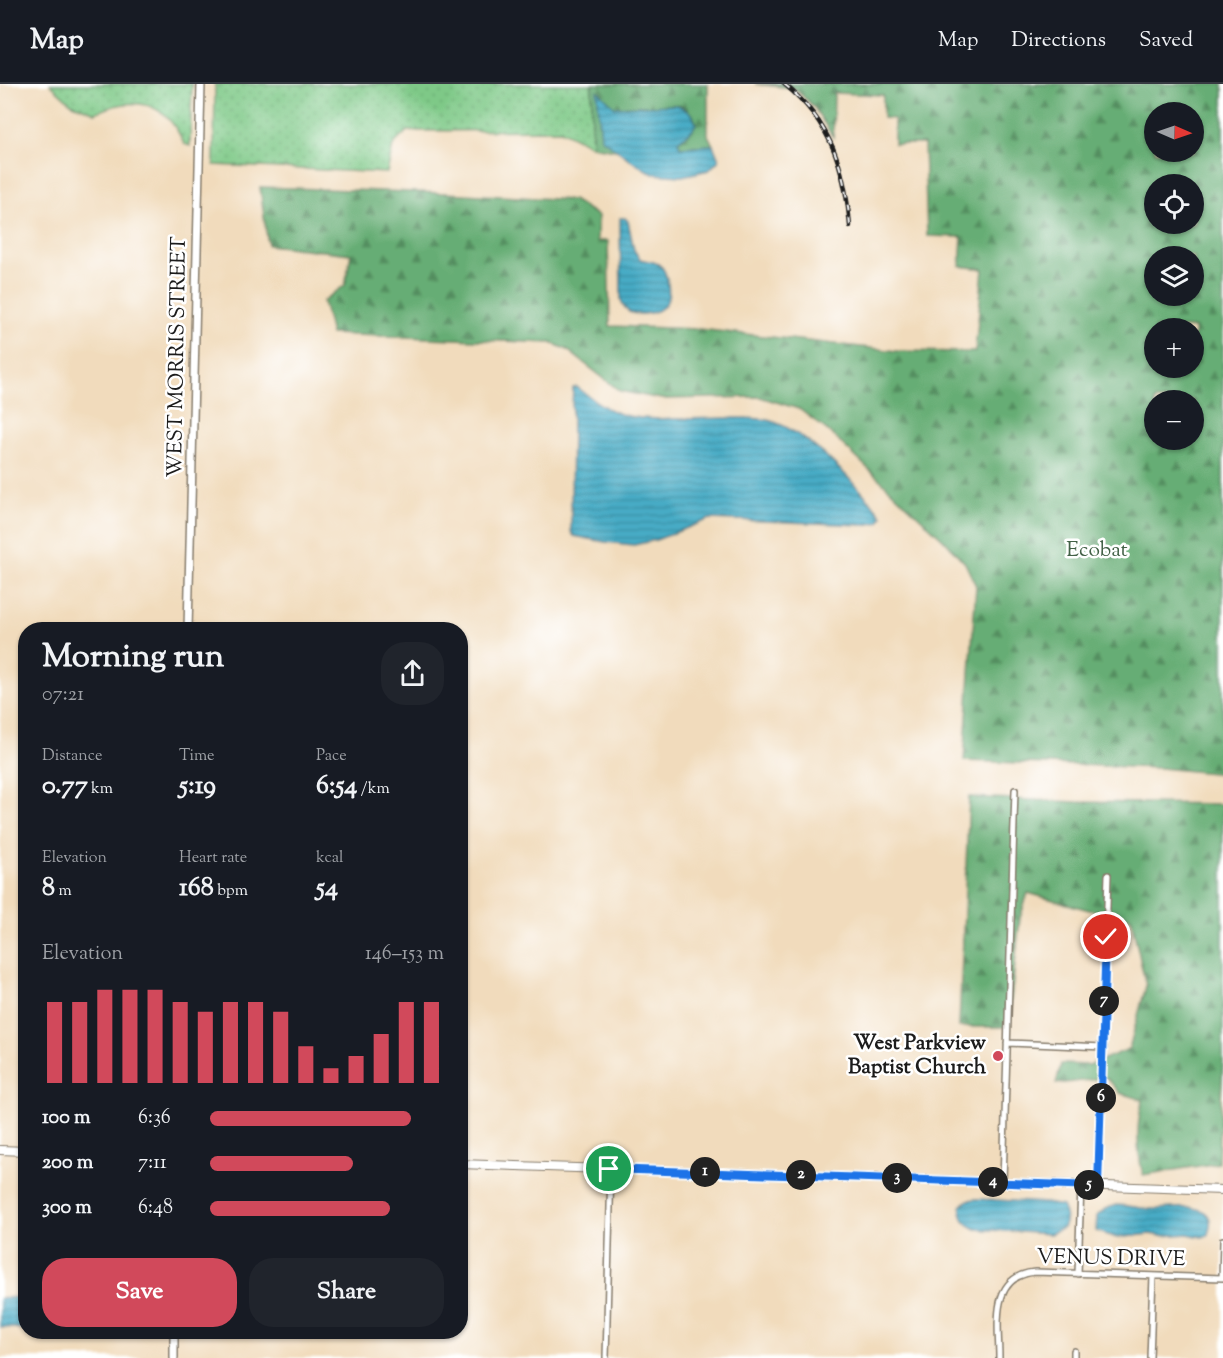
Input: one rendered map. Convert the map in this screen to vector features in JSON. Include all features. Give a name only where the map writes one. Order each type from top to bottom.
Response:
[{"type":"main road","points":[[0,1150],[18,1151]]},
{"type":"main road","points":[[468,1164],[1223,1190]]},
{"type":"street","name":"WEST MORRIS STREET","points":[[188,622],[201,84]]},
{"type":"street","points":[[1003,1182],[1015,790]]},
{"type":"street","points":[[1098,1186],[1108,875]]},
{"type":"street","points":[[1007,1043],[1104,1047]]},
{"type":"street","points":[[606,1358],[611,1169]]},
{"type":"street","points":[[1078,1274],[1081,1185]]},
{"type":"street","points":[[1222,1278],[1223,1240]]},
{"type":"street","name":"VENUS DRIVE","points":[[999,1358],[999,1307],[1002,1294],[1014,1279],[1026,1274],[1222,1278]]},
{"type":"street","points":[[1150,1358],[1153,1276]]},
{"type":"street","points":[[174,1339],[174,1358]]},
{"type":"street","points":[[1074,1351],[1074,1358]]},
{"type":"green space","points":[[50,84],[192,84],[190,146],[184,144],[168,118],[148,106],[123,104],[95,113],[71,103]]},
{"type":"green space","points":[[215,84],[592,84],[592,146],[561,130],[407,131],[393,145],[387,173],[214,165]]},
{"type":"green space","points":[[592,84],[708,84],[708,135],[713,145],[680,147],[678,141],[692,131],[696,123],[692,114],[681,105],[614,107],[601,138],[621,151],[592,146]]},
{"type":"green space","name":"Ecobat","points":[[755,84],[1223,84],[1223,774],[1160,768],[964,761],[976,586],[965,563],[944,540],[828,431],[799,409],[760,397],[661,399],[620,391],[566,349],[551,343],[331,334],[323,301],[345,285],[351,254],[268,245],[260,187],[573,200],[598,216],[597,241],[608,241],[610,326],[699,329],[897,351],[975,352],[983,269],[960,266],[962,237],[927,236],[924,144],[894,144],[894,119],[883,118],[883,95],[834,93],[833,137],[814,107],[794,88]]},
{"type":"green space","points":[[969,797],[1077,802],[1223,804],[1223,1061],[1218,1163],[1143,1175],[1138,1138],[1143,1100],[1120,1093],[1107,1078],[1056,1084],[1061,1064],[1089,1065],[1129,1049],[1146,986],[1131,918],[1089,910],[1028,893],[1020,918],[1008,1027],[959,1027]]},
{"type":"water","points":[[597,90],[615,107],[678,105],[692,114],[696,124],[678,141],[680,147],[713,145],[719,160],[709,170],[682,176],[653,174],[601,138]]},
{"type":"water","points":[[620,218],[628,221],[634,250],[640,259],[658,264],[665,272],[668,297],[664,306],[657,311],[643,314],[629,312],[621,300]]},
{"type":"water","points":[[577,387],[611,410],[634,417],[755,418],[771,421],[800,436],[816,448],[861,491],[882,516],[879,522],[864,525],[710,519],[656,540],[634,545],[574,536],[571,531],[572,407],[573,388]]},
{"type":"water","points":[[968,1200],[1062,1206],[1065,1222],[1063,1228],[1050,1234],[976,1229],[964,1220],[961,1206]]},
{"type":"water","points":[[1116,1205],[1153,1209],[1186,1208],[1203,1211],[1209,1216],[1207,1236],[1150,1234],[1117,1238],[1096,1231],[1097,1216],[1105,1209]]},
{"type":"water","points":[[18,1297],[18,1328],[0,1327],[0,1298]]},
{"type":"railway","points":[[784,84],[813,114],[833,148],[844,185],[850,226]]},
{"type":"place","name":"West Parkview Baptist Church","points":[[998,1056]]},
{"type":"route","points":[[609,1169],[1098,1186],[1106,937]]}]
